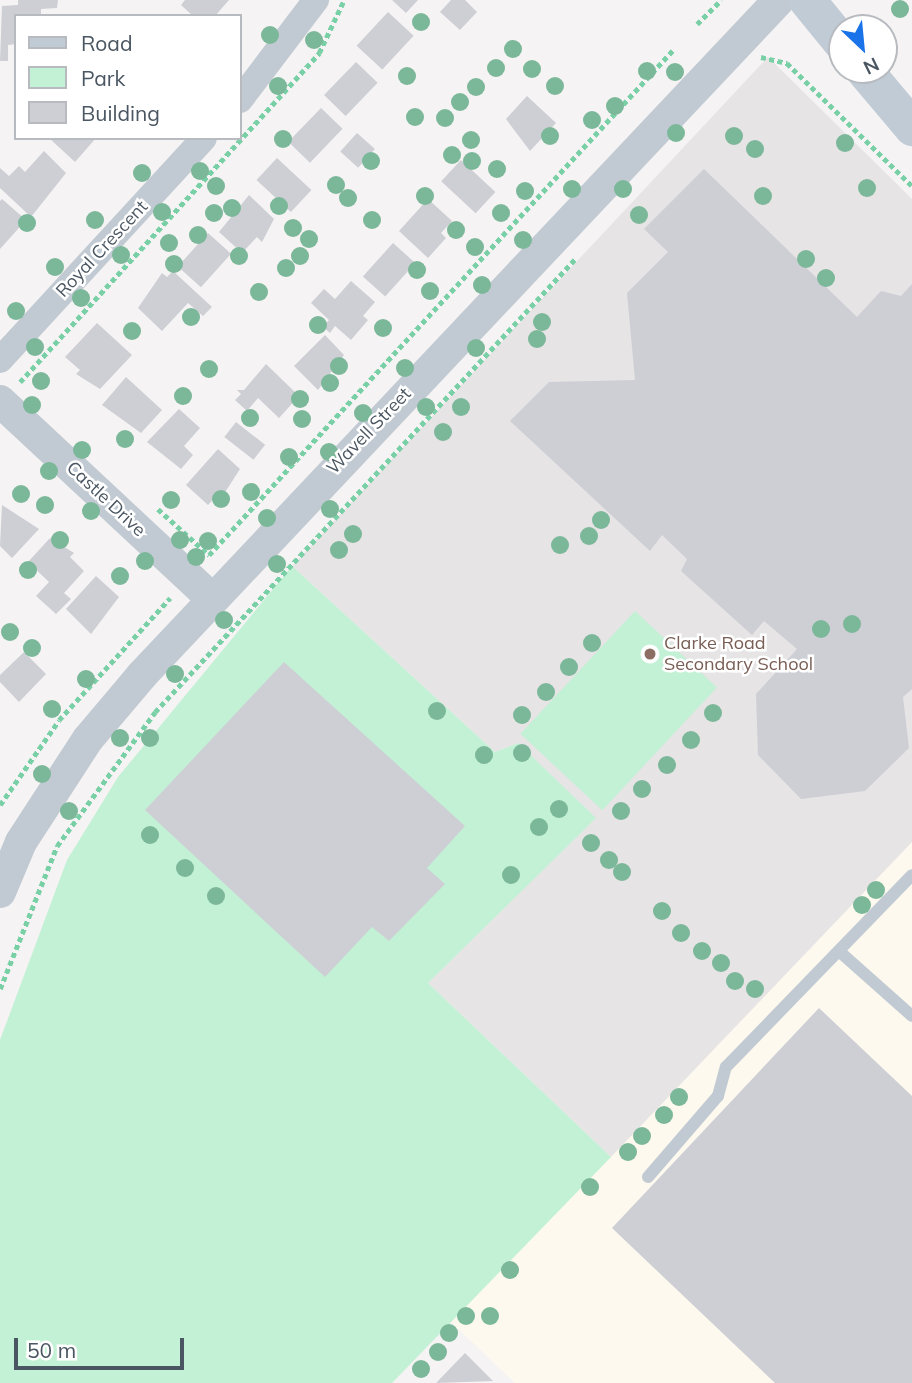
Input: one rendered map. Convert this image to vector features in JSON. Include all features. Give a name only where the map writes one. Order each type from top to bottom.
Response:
[{"type":"main road","points":[[807,0],[828,26]]},
{"type":"main road","points":[[876,84],[912,127]]},
{"type":"street","points":[[242,97],[316,0]]},
{"type":"street","name":"Wavell Street","points":[[0,892],[21,842],[88,739],[211,598],[779,0]]},
{"type":"street","name":"Royal Crescent","points":[[0,360],[202,140]]},
{"type":"street","name":"Castle Drive","points":[[14,395],[211,598]]},
{"type":"lane","points":[[648,1177],[718,1096],[726,1067],[912,875]]},
{"type":"lane","points":[[840,952],[912,1016]]},
{"type":"path","points":[[242,137],[319,53],[344,0]]},
{"type":"path","points":[[698,24],[722,0]]},
{"type":"path","points":[[149,500],[209,555],[673,50]]},
{"type":"path","points":[[751,67],[761,57],[787,63],[912,186]]},
{"type":"path","points":[[14,395],[18,380],[239,140]]},
{"type":"path","points":[[0,989],[57,846],[155,712],[586,247]]},
{"type":"path","points":[[0,805],[59,720],[171,599],[161,590]]},
{"type":"shaded area","name":"Clarke Road Secondary School","points":[[768,57],[912,199],[912,842],[611,1157],[428,983],[595,818],[518,743],[495,752],[292,566]]},
{"type":"shaded area","points":[[912,840],[912,1383],[515,1383],[451,1322]]},
{"type":"green space","points":[[292,566],[495,752],[518,743],[596,818],[428,983],[611,1157],[392,1383],[0,1383],[0,1040],[67,860],[118,777]]},
{"type":"green space","points":[[635,611],[717,687],[602,810],[520,734]]},
{"type":"building","points":[[18,0],[58,0],[57,8],[41,9],[41,14],[14,14],[14,44],[8,45],[8,61],[0,61],[2,6],[18,5]]},
{"type":"building","points":[[185,0],[229,0],[217,14],[191,14],[181,5]]},
{"type":"building","points":[[392,0],[418,0],[406,13]]},
{"type":"building","points":[[451,0],[465,0],[477,12],[460,30],[440,12]]},
{"type":"building","points":[[388,12],[414,36],[382,70],[357,46]]},
{"type":"building","points":[[356,62],[378,83],[346,116],[324,95]]},
{"type":"building","points":[[527,96],[556,123],[530,151],[506,119]]},
{"type":"building","points":[[321,108],[343,129],[310,163],[288,142]]},
{"type":"building","points":[[357,133],[375,149],[358,168],[340,152]]},
{"type":"building","points":[[51,140],[94,140],[75,162]]},
{"type":"building","points":[[44,151],[66,173],[31,217],[0,188],[0,168],[9,176],[19,166],[25,172]]},
{"type":"building","points":[[277,158],[311,190],[291,212],[257,180]]},
{"type":"building","points":[[461,160],[495,192],[476,213],[441,181]]},
{"type":"building","points":[[704,169],[857,317],[881,291],[901,296],[912,284],[912,689],[903,697],[909,748],[865,791],[801,799],[758,755],[756,694],[797,649],[764,621],[752,635],[681,571],[687,559],[662,535],[650,551],[510,421],[549,382],[635,380],[627,293],[668,252],[644,229]]},
{"type":"building","points":[[249,195],[274,219],[262,242],[257,237],[242,253],[219,232]]},
{"type":"building","points":[[2,199],[26,220],[0,249],[0,201]]},
{"type":"building","points":[[428,199],[452,221],[441,233],[446,238],[428,258],[399,231]]},
{"type":"building","points":[[208,233],[231,254],[201,287],[178,266]]},
{"type":"building","points":[[393,243],[415,263],[385,297],[363,276]]},
{"type":"building","points":[[173,271],[212,307],[203,316],[188,303],[162,331],[138,308],[162,273],[167,277]]},
{"type":"building","points":[[351,281],[375,302],[363,316],[368,320],[351,340],[335,326],[330,333],[323,327],[329,320],[311,303],[324,289],[335,299]]},
{"type":"building","points":[[97,323],[132,355],[100,389],[76,374],[80,370],[65,357]]},
{"type":"building","points":[[325,335],[344,355],[318,390],[294,366]]},
{"type":"building","points":[[266,364],[299,396],[279,418],[258,398],[247,411],[235,400],[241,394],[237,390],[244,390]]},
{"type":"building","points":[[126,377],[162,410],[141,433],[102,405]]},
{"type":"building","points":[[179,409],[200,428],[184,446],[193,455],[181,469],[147,442]]},
{"type":"building","points":[[236,422],[265,445],[253,460],[224,437]]},
{"type":"building","points":[[218,449],[240,469],[222,497],[218,494],[208,505],[186,485]]},
{"type":"building","points":[[2,505],[39,529],[12,558],[0,546]]},
{"type":"building","points":[[50,538],[74,553],[70,557],[84,571],[64,593],[71,599],[56,614],[36,596],[49,582],[28,562]]},
{"type":"building","points":[[96,576],[119,597],[91,634],[66,609]]},
{"type":"building","points":[[24,652],[46,674],[19,702],[0,682],[0,675]]},
{"type":"building","points":[[284,662],[465,826],[427,868],[445,884],[389,941],[372,927],[325,977],[145,810]]},
{"type":"building","points":[[819,1008],[912,1096],[912,1383],[775,1383],[612,1228]]},
{"type":"building","points":[[465,1353],[493,1381],[436,1383]]},
{"type":"place","name":"Clarke Road Secondary School","points":[[650,654]]}]
